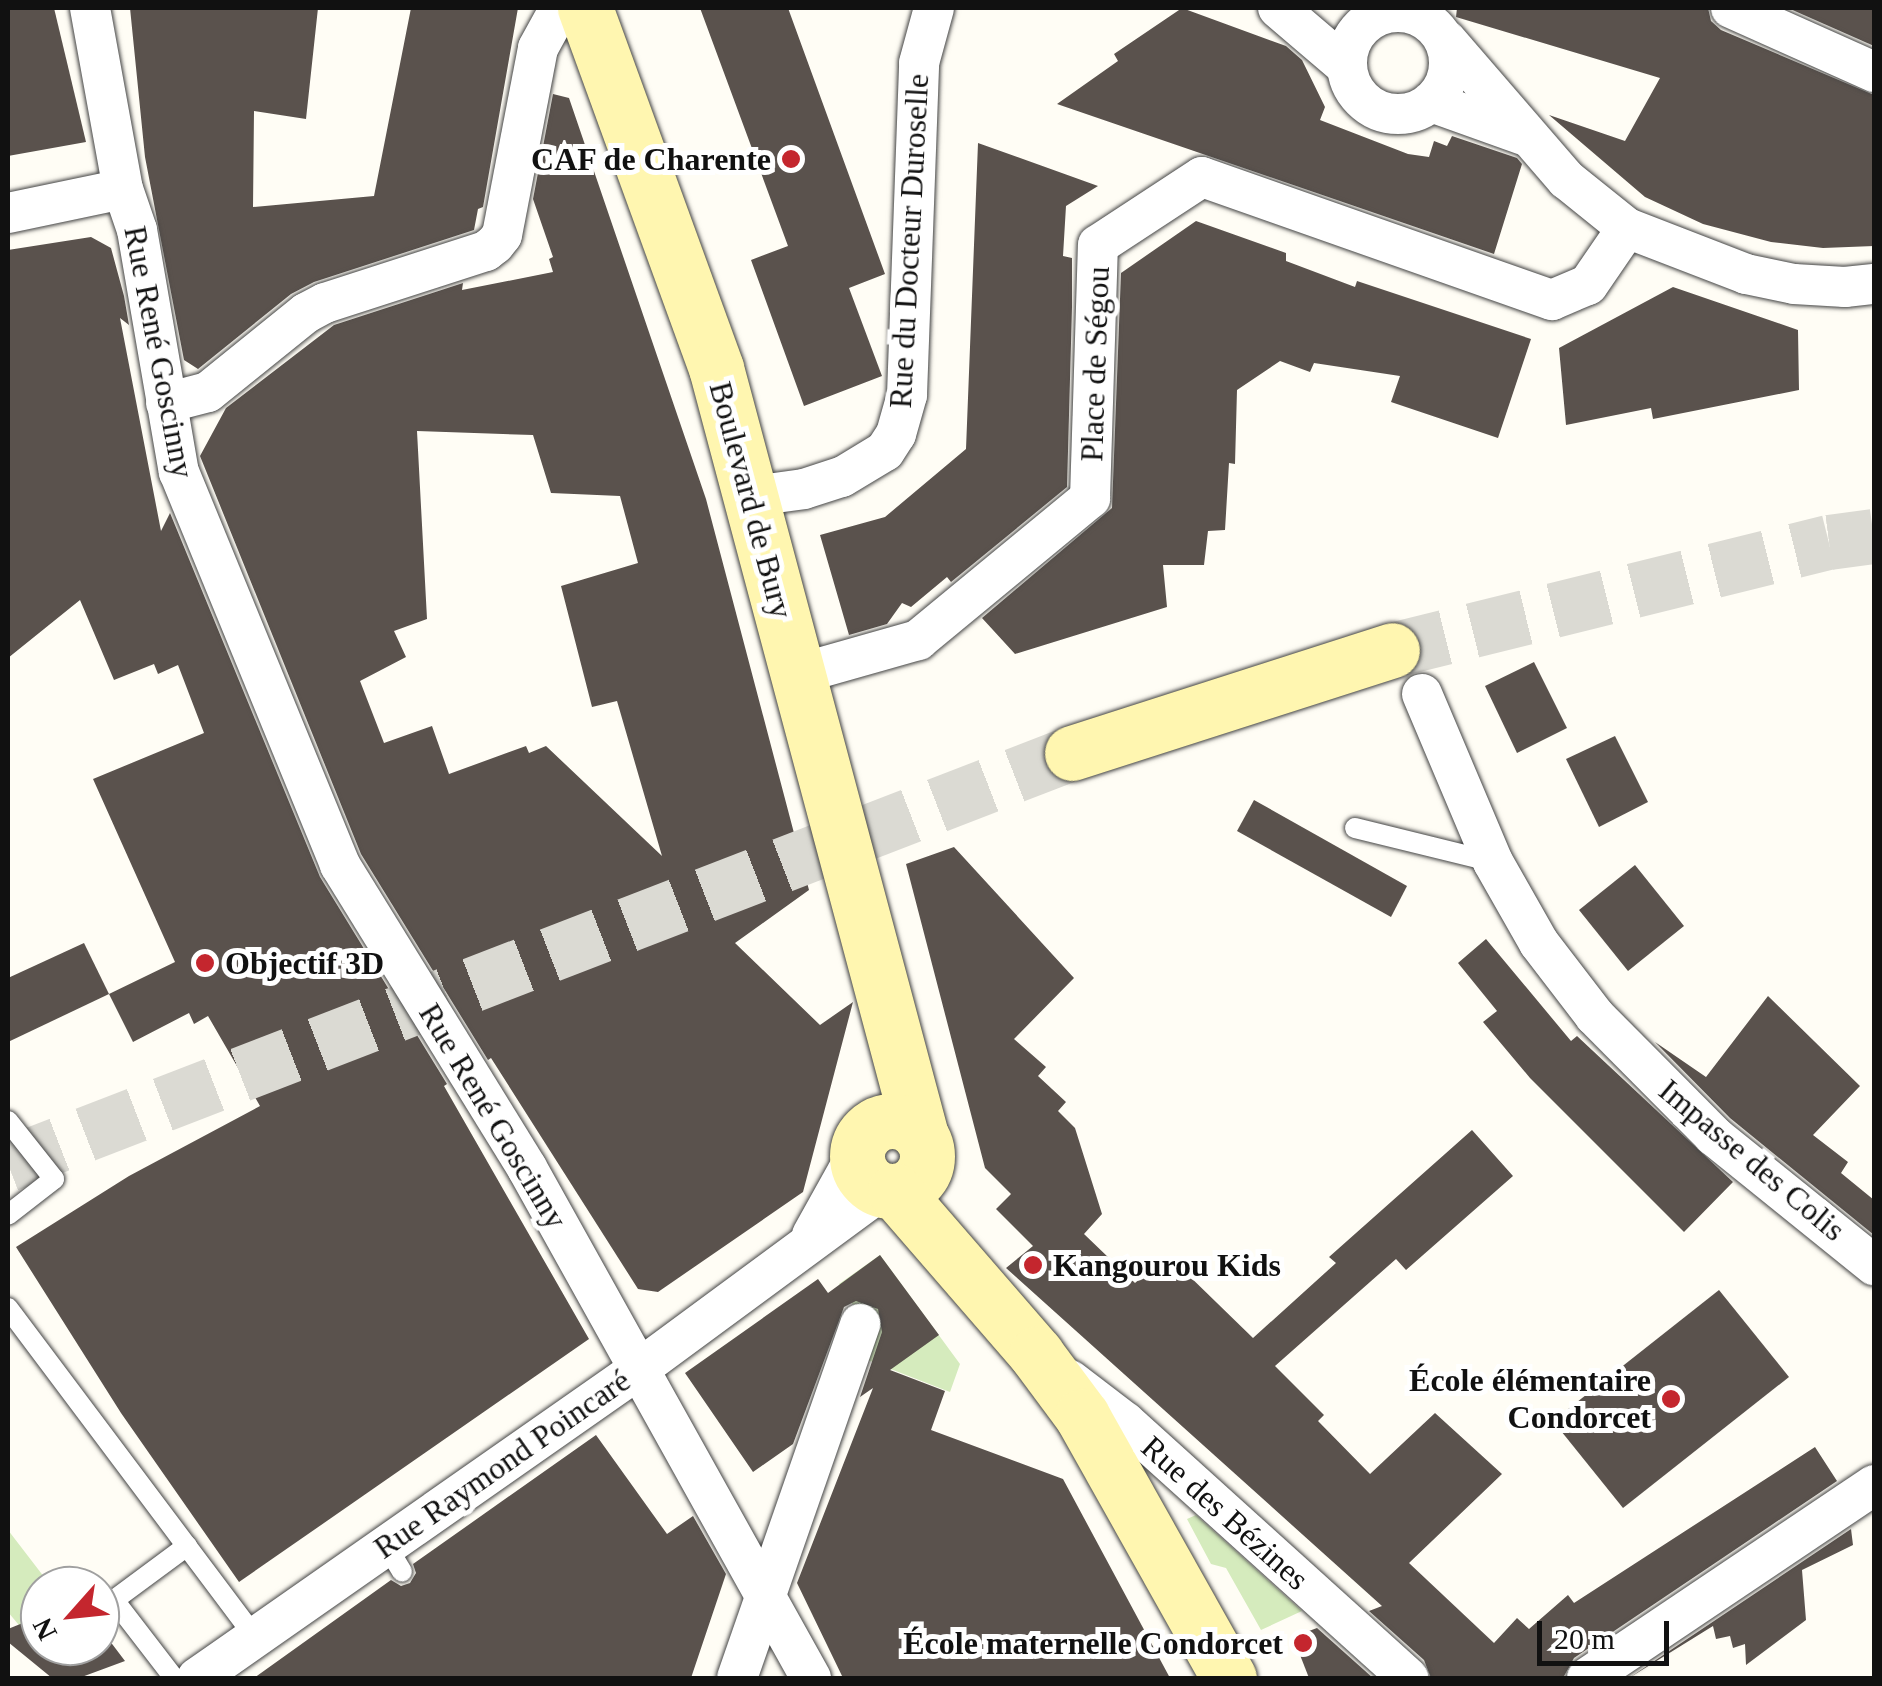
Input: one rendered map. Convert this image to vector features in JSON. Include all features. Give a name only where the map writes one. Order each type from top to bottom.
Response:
[{"type":"main road","name":"Boulevard de Bury","points":[[584,8],[716,368],[753,496],[887,1002],[891,1160]]},
{"type":"main road","points":[[1072,753],[1392,650]]},
{"type":"main road","points":[[891,1160],[981,1290],[1082,1416],[1229,1678]]},
{"type":"street","name":"Rue René Goscinny","points":[[90,8],[124,189],[137,230],[180,472],[340,865],[527,1168],[811,1678]]},
{"type":"street","points":[[166,404],[208,392],[306,312],[486,251],[495,244],[502,234],[538,48],[560,8]]},
{"type":"street","name":"Rue du Docteur Duroselle","points":[[753,496],[842,477],[885,450],[896,434],[907,394],[919,63],[927,19],[934,8]]},
{"type":"street","points":[[1278,8],[1346,66],[1358,94],[1377,106],[1412,113],[1431,102],[1450,70],[1446,40]]},
{"type":"street","points":[[1731,8],[1874,72]]},
{"type":"street","points":[[1346,66],[1360,12],[1390,11],[1414,17],[1446,40],[1566,179],[1627,228],[1746,274],[1794,284],[1874,284]]},
{"type":"street","points":[[1431,102],[1498,122],[1531,139]]},
{"type":"street","name":"Place de Ségou","points":[[798,674],[918,640],[1090,498],[1098,245],[1202,177],[1552,300],[1588,285],[1627,228]]},
{"type":"street","points":[[8,213],[124,189]]},
{"type":"street","name":"Impasse des Colis","points":[[1422,694],[1493,862],[1539,942],[1595,1016],[1662,1088],[1714,1136],[1874,1265]]},
{"type":"street","name":"Rue Raymond Poincaré","points":[[196,1678],[254,1637],[394,1559],[638,1368],[806,1248],[891,1160]]},
{"type":"street","points":[[737,1678],[860,1324]]},
{"type":"street","name":"Rue des Bézines","points":[[1036,1354],[1125,1422],[1408,1678]]},
{"type":"street","points":[[1587,1678],[1874,1484]]},
{"type":"lane","points":[[1356,828],[1493,862]]},
{"type":"lane","points":[[8,1121],[54,1178],[8,1215]]},
{"type":"lane","points":[[8,1308],[254,1637]]},
{"type":"lane","points":[[174,1678],[114,1600],[187,1546]]},
{"type":"green space","points":[[880,1255],[960,1364],[950,1392],[857,1356],[867,1326],[839,1284]]},
{"type":"green space","points":[[1196,1515],[1302,1611],[1261,1630],[1226,1568],[1211,1564],[1187,1519]]},
{"type":"green space","points":[[8,1530],[36,1566],[20,1566],[20,1626],[8,1612]]},
{"type":"building","points":[[8,8],[54,8],[86,142],[8,156]]},
{"type":"building","points":[[130,8],[318,8],[306,119],[254,111],[253,207],[374,196],[411,8],[518,8],[483,207],[478,209],[474,230],[314,282],[291,294],[198,369],[184,360],[145,157]]},
{"type":"building","points":[[700,8],[788,8],[885,274],[849,288],[882,376],[804,406],[751,260],[788,246]]},
{"type":"building","points":[[1182,8],[1286,46],[1302,60],[1325,107],[1320,120],[1408,154],[1429,157],[1434,141],[1447,146],[1452,136],[1517,158],[1522,164],[1494,254],[1057,104],[1118,61],[1114,54]]},
{"type":"building","points":[[1457,8],[1708,8],[1711,21],[1721,30],[1874,95],[1874,246],[1823,248],[1771,242],[1703,224],[1645,197],[1549,115],[1625,141],[1660,78],[1456,17]]},
{"type":"building","points":[[1788,8],[1874,8],[1874,46]]},
{"type":"building","points":[[553,94],[569,98],[706,499],[809,890],[735,943],[820,1025],[853,1002],[803,1192],[658,1292],[638,1289],[491,1058],[488,1060],[361,854],[200,456],[226,408],[334,325],[463,283],[462,290],[553,272],[549,259],[553,257],[533,199]],"holes":[[[417,431],[533,435],[551,493],[620,496],[638,563],[561,586],[592,707],[617,701],[662,856],[546,746],[529,753],[526,746],[449,774],[432,726],[384,743],[360,681],[406,657],[394,631],[427,619]]]},
{"type":"building","points":[[978,143],[1098,186],[1066,206],[1063,256],[1072,258],[1067,487],[951,582],[947,577],[911,607],[902,603],[887,624],[849,635],[820,535],[885,517],[966,449]]},
{"type":"building","points":[[1196,221],[1286,253],[1286,261],[1355,287],[1357,281],[1531,339],[1498,438],[1391,402],[1400,376],[1314,363],[1310,372],[1280,361],[1237,390],[1235,464],[1229,463],[1225,530],[1208,531],[1204,565],[1163,565],[1167,607],[1015,654],[982,618],[1112,508],[1121,273]]},
{"type":"building","points":[[91,237],[111,248],[124,296],[129,325],[120,318],[161,531],[170,513],[320,877],[447,1084],[444,1086],[589,1339],[239,1582],[121,1413],[16,1247],[129,1176],[260,1106],[208,1016],[194,1024],[189,1013],[133,1042],[109,994],[175,962],[93,779],[204,733],[178,665],[158,674],[154,664],[114,680],[80,600],[8,658],[8,250]]},
{"type":"building","points":[[1673,287],[1798,330],[1799,390],[1653,419],[1651,408],[1566,425],[1559,348]]},
{"type":"building","points":[[1534,662],[1567,728],[1517,753],[1485,686]]},
{"type":"building","points":[[1615,736],[1648,802],[1599,827],[1566,759]]},
{"type":"building","points":[[1254,800],[1407,886],[1391,917],[1237,831]]},
{"type":"building","points":[[954,847],[1074,978],[1014,1039],[1046,1067],[1038,1076],[1066,1102],[1058,1111],[1075,1128],[1102,1214],[1084,1234],[1135,1283],[1161,1261],[1174,1273],[1180,1267],[1253,1338],[1336,1263],[1329,1257],[1472,1130],[1513,1176],[1406,1270],[1396,1259],[1275,1366],[1324,1415],[1318,1421],[1370,1474],[1435,1413],[1502,1474],[1409,1563],[1494,1643],[1517,1618],[1529,1629],[1568,1595],[1574,1603],[1815,1447],[1837,1481],[1574,1658],[1563,1678],[1431,1678],[1424,1660],[1369,1611],[1382,1606],[1006,1268],[1033,1246],[996,1209],[1011,1194],[985,1168],[906,864]]},
{"type":"building","points":[[1635,865],[1684,926],[1628,971],[1579,910]]},
{"type":"building","points":[[1486,939],[1571,1041],[1577,1036],[1733,1182],[1684,1232],[1530,1078],[1483,1022],[1497,1011],[1458,963]]},
{"type":"building","points":[[84,943],[109,994],[8,1042],[8,978]]},
{"type":"building","points":[[1768,996],[1860,1086],[1813,1135],[1848,1162],[1841,1173],[1874,1200],[1874,1235],[1730,1118],[1655,1042],[1706,1077]]},
{"type":"building","points":[[880,1255],[939,1335],[890,1370],[945,1391],[931,1430],[1063,1479],[1170,1678],[843,1678],[797,1583],[873,1388],[860,1397],[882,1332],[878,1309],[856,1301],[844,1307],[793,1444],[753,1472],[685,1373],[818,1279],[828,1293]]},
{"type":"building","name":"École élémentaire Condorcet","points":[[1719,1290],[1789,1377],[1623,1508],[1553,1421]]},
{"type":"building","points":[[596,1435],[667,1534],[693,1516],[726,1574],[691,1678],[254,1678],[391,1580],[401,1586],[410,1583],[416,1573],[413,1564]]},
{"type":"building","points":[[1851,1529],[1853,1545],[1802,1570],[1806,1620],[1746,1665],[1745,1644],[1733,1648],[1730,1636],[1716,1639],[1713,1626],[1629,1678]]},
{"type":"building","points":[[20,1624],[20,1652],[8,1642],[8,1629]]},
{"type":"building","points":[[1317,1628],[1373,1678],[1309,1678],[1293,1637]]},
{"type":"building","points":[[37,1666],[111,1666],[79,1678],[52,1678]]},
{"type":"tunnel","points":[[1392,650],[1829,542],[1874,536]]},
{"type":"tunnel","points":[[8,1164],[1072,753]]},
{"type":"place","name":"CAF de Charente","points":[[791,159]]},
{"type":"place","name":"Objectif 3D","points":[[205,963]]},
{"type":"place","name":"Kangourou Kids","points":[[1033,1265]]},
{"type":"place","name":"École élémentaire Condorcet","points":[[1671,1399]]},
{"type":"place","name":"École maternelle Condorcet","points":[[1303,1643]]}]
